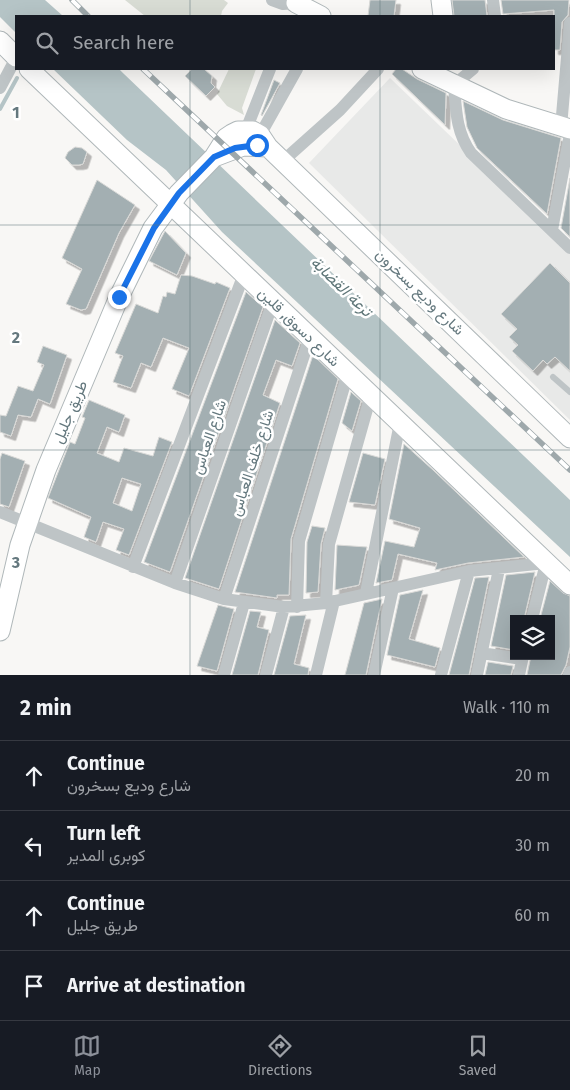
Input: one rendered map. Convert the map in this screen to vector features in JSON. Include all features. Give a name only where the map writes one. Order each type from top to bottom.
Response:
[{"type":"main road","points":[[441,0],[443,15]]},
{"type":"main road","points":[[294,6],[318,15]]},
{"type":"main road","points":[[0,41],[15,56]]},
{"type":"main road","name":"شارع دسوق, قلين","points":[[30,70],[175,199],[244,274],[570,585]]},
{"type":"main road","points":[[426,70],[452,77],[506,109],[567,130]]},
{"type":"main road","points":[[214,157],[226,138],[238,131],[258,137]]},
{"type":"main road","points":[[214,157],[243,146],[258,137]]},
{"type":"main road","name":"شارع وديع بسخرون","points":[[258,137],[570,438]]},
{"type":"main road","name":"طريق جليل","points":[[0,631],[14,568],[27,523],[49,461],[119,297],[154,228],[175,199],[214,157]]},
{"type":"street","points":[[272,0],[294,6]]},
{"type":"street","points":[[493,0],[495,15]]},
{"type":"street","points":[[552,230],[567,130],[570,23]]},
{"type":"street","points":[[0,88],[15,59]]},
{"type":"street","points":[[555,59],[569,59]]},
{"type":"street","points":[[258,137],[270,70]]},
{"type":"street","points":[[258,137],[296,70]]},
{"type":"street","points":[[284,160],[340,110],[377,70]]},
{"type":"street","points":[[470,70],[452,77],[457,125],[468,149],[570,248]]},
{"type":"street","points":[[133,567],[244,274]]},
{"type":"street","name":"شارع العباس","points":[[175,583],[273,302]]},
{"type":"street","name":"شارع خلف العباس","points":[[224,599],[310,337]]},
{"type":"street","points":[[266,675],[290,607],[299,541],[348,373]]},
{"type":"street","points":[[316,675],[330,602],[329,544],[370,395]]},
{"type":"street","points":[[366,593],[400,423]]},
{"type":"street","points":[[0,512],[175,583],[224,599],[244,603],[290,607],[330,602],[469,571],[546,562],[533,615]]},
{"type":"street","points":[[476,675],[499,569]]},
{"type":"street","points":[[440,675],[469,571]]},
{"type":"street","points":[[374,675],[393,588]]},
{"type":"street","points":[[224,675],[244,603]]},
{"type":"street","points":[[481,653],[510,657]]},
{"type":"street","points":[[519,675],[522,660]]},
{"type":"lane","points":[[553,377],[570,392]]},
{"type":"shaded area","points":[[125,0],[224,0],[228,3],[221,15],[144,15]]},
{"type":"shaded area","points":[[229,70],[256,70],[242,108],[244,115],[227,106],[217,94]]},
{"type":"shaded area","points":[[390,78],[570,251],[570,420],[309,163]]},
{"type":"water","points":[[0,0],[45,0],[62,15],[15,15],[15,32],[0,17]]},
{"type":"water","name":"ترعة القضابة","points":[[54,70],[120,70],[570,500],[570,557],[222,232],[166,170],[127,140]]},
{"type":"building","points":[[370,0],[396,0],[394,15],[368,15]]},
{"type":"building","points":[[452,0],[485,0],[487,15],[454,15]]},
{"type":"building","points":[[501,0],[569,0],[568,15],[562,22],[560,50],[555,50],[554,10],[503,14]]},
{"type":"building","points":[[191,70],[205,70],[212,76],[211,83],[215,87],[206,96],[185,76]]},
{"type":"building","points":[[395,70],[404,70],[446,93],[445,125],[392,74]]},
{"type":"building","points":[[274,80],[280,83],[262,116],[261,115]]},
{"type":"building","points":[[463,101],[503,120],[561,138],[547,214],[477,148],[467,127]]},
{"type":"building","points":[[75,147],[82,148],[87,152],[83,164],[72,165],[65,158],[68,152]]},
{"type":"building","points":[[570,178],[570,237],[561,228]]},
{"type":"building","points":[[97,180],[135,205],[119,233],[86,309],[81,310],[66,304],[82,269],[62,258]]},
{"type":"building","points":[[165,231],[186,253],[177,275],[149,261]]},
{"type":"building","points":[[550,263],[570,283],[570,371],[555,357],[547,364],[543,360],[533,371],[512,351],[518,345],[509,337],[517,329],[501,314]]},
{"type":"building","points":[[181,275],[192,276],[215,284],[216,282],[230,288],[189,396],[172,389],[189,348],[163,338],[151,367],[141,363],[131,388],[113,382],[123,356],[115,353],[136,304],[158,313],[163,296],[166,297],[167,292],[175,294]]},
{"type":"building","points":[[246,292],[263,307],[170,572],[144,562]]},
{"type":"building","points":[[275,320],[300,343],[292,366],[276,360],[263,395],[280,403],[219,589],[185,578]]},
{"type":"building","points":[[43,346],[67,355],[50,404],[38,399],[31,417],[18,415],[11,436],[0,432],[0,415],[6,416],[18,386],[33,391],[44,365],[37,362]]},
{"type":"building","points":[[313,355],[338,379],[291,539],[289,595],[277,595],[277,598],[235,592]]},
{"type":"building","points":[[351,392],[361,401],[352,431],[342,423]]},
{"type":"building","points":[[89,400],[125,415],[119,432],[107,427],[97,453],[119,462],[124,448],[153,456],[159,437],[172,442],[129,555],[116,550],[124,529],[103,522],[96,542],[84,537],[91,517],[48,498],[70,442],[75,444],[85,418],[82,417]],"holes":[[[122,478],[141,484],[132,511],[113,503]]]},
{"type":"building","points":[[404,444],[524,557],[468,563],[435,570],[437,563],[398,554],[392,580],[376,583],[385,541],[414,547],[420,528],[389,519]]},
{"type":"building","points":[[2,453],[25,461],[9,507],[0,504],[0,459]]},
{"type":"building","points":[[363,453],[385,459],[375,505],[349,502]]},
{"type":"building","points":[[312,526],[325,528],[321,544],[318,592],[306,593],[307,542]]},
{"type":"building","points":[[337,545],[367,547],[359,585],[335,590]]},
{"type":"building","points":[[535,572],[525,615],[510,615],[510,649],[491,646],[506,575]]},
{"type":"building","points":[[489,577],[469,675],[449,675],[475,578]]},
{"type":"building","points":[[550,581],[563,593],[570,596],[570,647],[566,665],[561,675],[527,675],[530,660],[555,660],[555,615],[541,615]]},
{"type":"building","points":[[423,590],[409,639],[440,648],[435,667],[387,655],[400,595]]},
{"type":"building","points":[[382,599],[366,675],[345,675],[364,603]]},
{"type":"building","points":[[218,605],[234,609],[217,671],[197,666]]},
{"type":"building","points":[[250,611],[261,612],[257,627],[269,630],[258,675],[232,675]]},
{"type":"building","points":[[306,615],[294,664],[309,668],[308,675],[274,675],[290,616]]},
{"type":"building","points":[[488,662],[513,666],[511,675],[485,675]]},
{"type":"waterway","points":[[0,109],[17,78]]},
{"type":"railway","points":[[72,0],[87,15]]},
{"type":"railway","points":[[144,70],[570,470]]},
{"type":"route","points":[[119,297],[141,250],[179,193],[214,157],[235,148],[257,145]]}]
